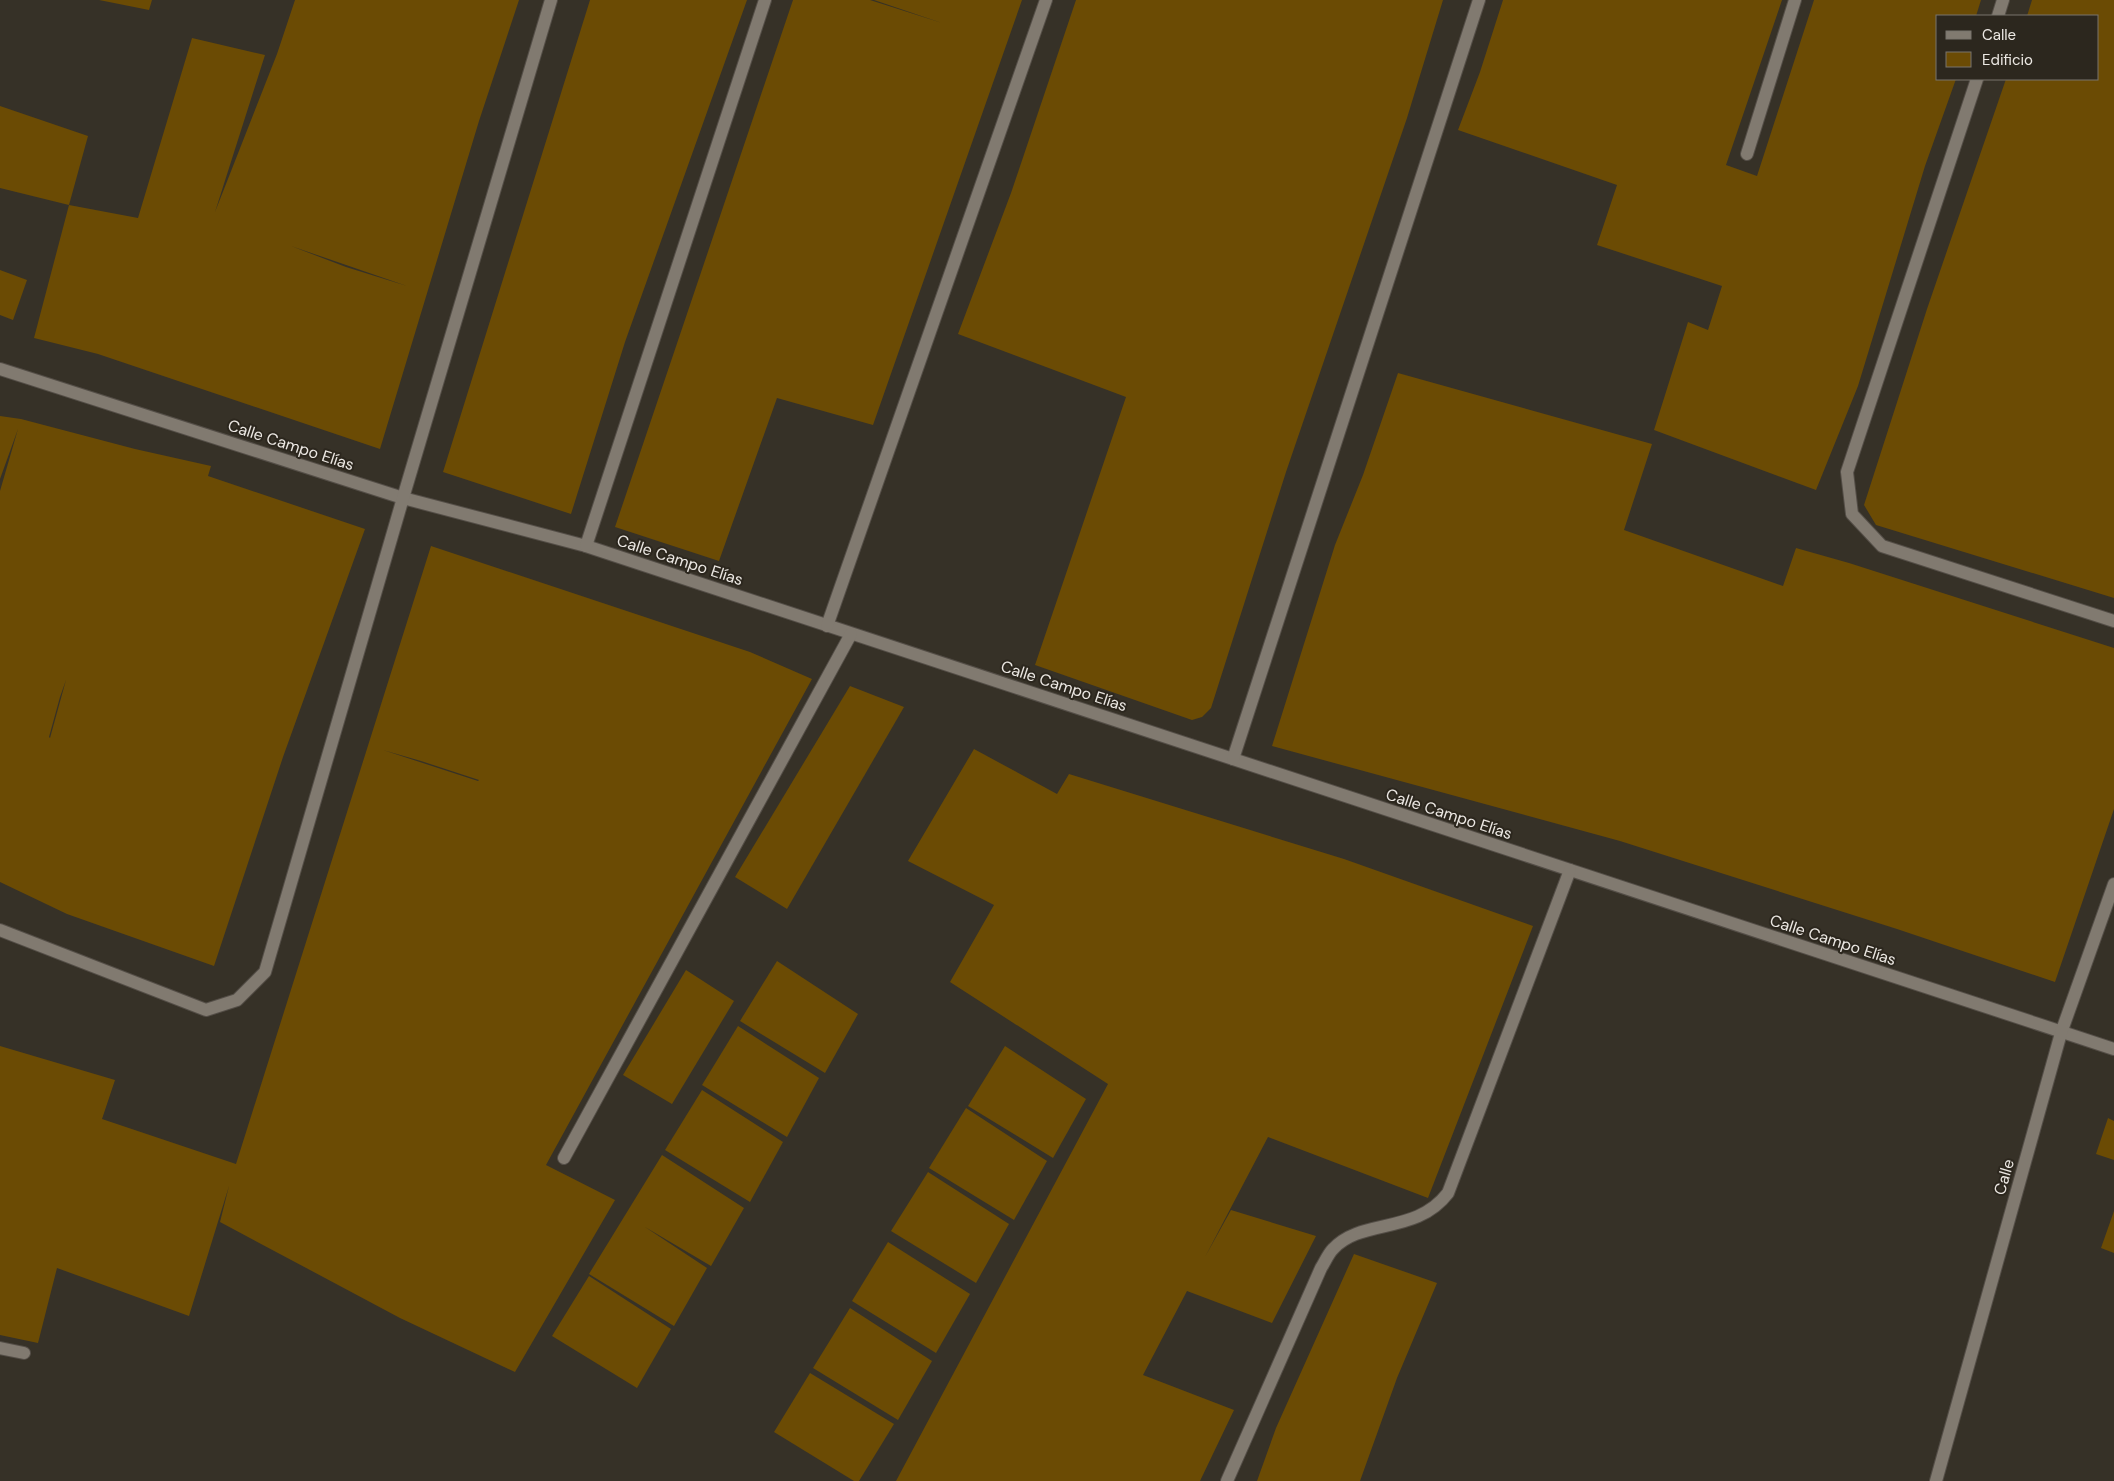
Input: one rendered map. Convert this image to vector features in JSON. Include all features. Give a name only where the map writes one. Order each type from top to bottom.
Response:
[{"type":"street","points":[[0,930],[206,1010],[237,1000],[265,972],[551,0]]},
{"type":"street","points":[[586,546],[765,0]]},
{"type":"street","points":[[827,626],[1046,0]]},
{"type":"street","points":[[1233,759],[1479,0]]},
{"type":"street","points":[[1747,154],[1795,0]]},
{"type":"street","points":[[1998,15],[2003,0]]},
{"type":"street","points":[[1977,80],[1847,472],[1852,514],[1882,546],[2114,621]]},
{"type":"street","name":"Calle Campo Elías","points":[[0,369],[403,498],[586,546],[2114,1049]]},
{"type":"street","points":[[564,1158],[851,634]]},
{"type":"street","points":[[1227,1481],[1321,1268],[1333,1248],[1350,1236],[1412,1220],[1438,1206],[1448,1193],[1570,870]]},
{"type":"street","name":"Calle","points":[[1936,1481],[2061,1033],[2114,884]]},
{"type":"street","points":[[0,1348],[24,1353]]},
{"type":"building","points":[[99,0],[152,0],[149,10]]},
{"type":"building","points":[[295,0],[519,0],[479,121],[380,449],[98,354],[34,338],[69,205],[138,218],[192,38],[265,55],[215,212],[277,54]],"holes":[[[291,246],[407,286],[346,267]]]},
{"type":"building","points":[[590,0],[747,0],[625,342],[571,514],[443,472]]},
{"type":"building","points":[[793,0],[870,0],[942,23],[874,0],[1022,0],[873,425],[777,398],[719,561],[615,527]]},
{"type":"building","points":[[1076,0],[1443,0],[1407,118],[1286,472],[1211,708],[1202,717],[1192,720],[1035,665],[1126,397],[958,334],[1011,193]]},
{"type":"building","points":[[1503,0],[1782,0],[1726,165],[1757,176],[1814,0],[1981,0],[1976,15],[1936,15],[1936,80],[1956,80],[1925,166],[1858,386],[1816,490],[1654,430],[1688,322],[1708,330],[1722,286],[1597,245],[1617,185],[1458,130],[1480,72]]},
{"type":"building","points":[[2032,0],[2114,0],[2114,598],[1876,525],[1864,505],[1927,309],[2006,80],[2099,80],[2099,15],[2027,15]]},
{"type":"building","points":[[0,106],[88,136],[69,205],[0,188]]},
{"type":"building","points":[[0,270],[27,280],[13,320],[0,315]]},
{"type":"building","points":[[1398,373],[1652,444],[1624,530],[1783,586],[1796,548],[1849,563],[2114,648],[2114,809],[2055,982],[1897,929],[1620,841],[1272,746],[1335,545],[1363,475]]},
{"type":"building","points":[[0,416],[21,419],[135,449],[211,466],[208,476],[365,529],[283,757],[214,966],[67,914],[0,882],[0,491],[18,429],[0,479]],"holes":[[[66,680],[50,738],[60,697]]]},
{"type":"building","points":[[431,546],[750,652],[812,679],[546,1165],[615,1200],[515,1372],[400,1318],[220,1222],[229,1186],[189,1316],[57,1268],[38,1343],[0,1335],[0,1046],[115,1080],[102,1119],[236,1164]],"holes":[[[383,750],[421,761],[479,780]]]},
{"type":"building","points":[[850,686],[904,707],[787,909],[735,877]]},
{"type":"building","points":[[974,749],[1057,794],[1069,774],[1344,859],[1533,926],[1428,1198],[1268,1137],[1205,1257],[1231,1210],[1316,1236],[1272,1323],[1187,1291],[1143,1375],[1234,1410],[1200,1481],[896,1481],[1108,1084],[950,982],[994,905],[908,861]]},
{"type":"building","points":[[777,961],[858,1014],[825,1073],[740,1021]]},
{"type":"building","points":[[686,970],[734,1001],[672,1104],[623,1075]]},
{"type":"building","points":[[738,1026],[819,1078],[787,1137],[702,1085]]},
{"type":"building","points":[[1005,1046],[1086,1099],[1053,1158],[968,1106]]},
{"type":"building","points":[[702,1090],[783,1142],[750,1202],[665,1150]]},
{"type":"building","points":[[966,1108],[1047,1161],[1014,1220],[929,1168]]},
{"type":"building","points":[[2108,1118],[2114,1121],[2114,1160],[2096,1154]]},
{"type":"building","points":[[662,1155],[744,1208],[711,1266],[645,1227],[707,1268],[674,1326],[589,1274]]},
{"type":"building","points":[[928,1172],[1009,1224],[976,1283],[891,1231]]},
{"type":"building","points":[[2114,1211],[2114,1253],[2101,1248]]},
{"type":"building","points":[[888,1242],[970,1294],[936,1353],[852,1301]]},
{"type":"building","points":[[1354,1254],[1437,1283],[1397,1378],[1360,1481],[1257,1481],[1276,1428]]},
{"type":"building","points":[[589,1276],[671,1329],[637,1388],[552,1336]]},
{"type":"building","points":[[850,1308],[932,1361],[898,1420],[813,1368]]},
{"type":"building","points":[[810,1373],[894,1424],[859,1481],[854,1481],[774,1432]]}]
